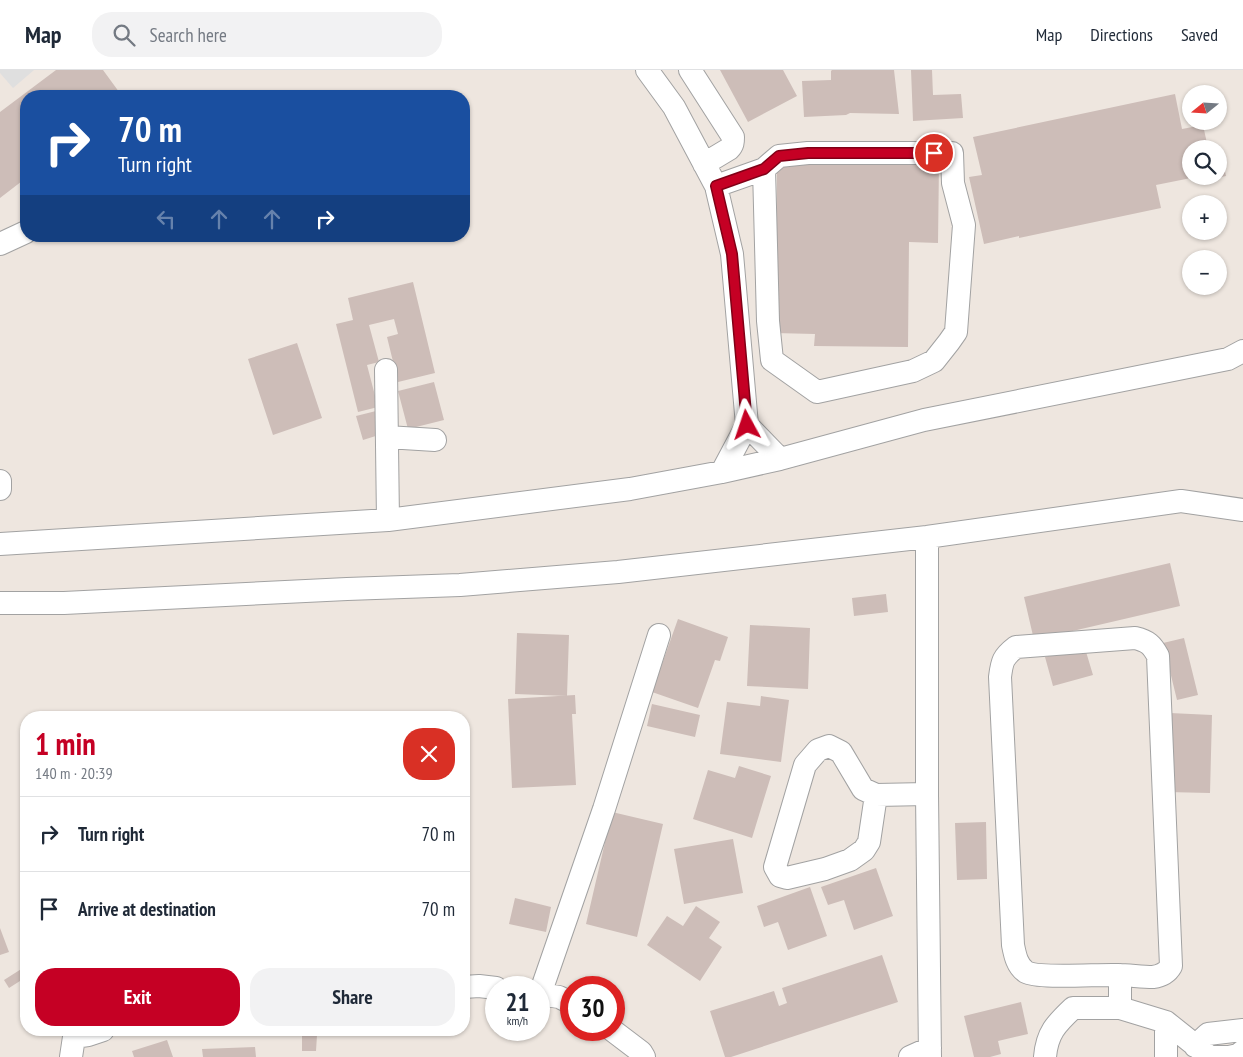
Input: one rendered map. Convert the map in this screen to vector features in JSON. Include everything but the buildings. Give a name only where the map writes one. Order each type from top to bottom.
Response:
[{"type":"street","points":[[648,70],[674,107],[716,186],[732,254],[747,425],[722,472]]},
{"type":"street","points":[[690,70],[733,137],[732,146],[729,149],[704,164]]},
{"type":"street","points":[[716,186],[764,169],[779,156],[808,153],[952,152],[953,183],[964,225],[956,332],[934,361],[913,371],[818,392],[772,360],[768,321],[764,169]]},
{"type":"street","points":[[0,244],[20,235]]},
{"type":"street","points":[[0,544],[388,520],[630,489],[780,459],[924,420],[1228,359],[1243,351]]},
{"type":"street","points":[[386,370],[388,520]]},
{"type":"street","points":[[747,425],[780,459]]},
{"type":"street","points":[[387,437],[435,440]]},
{"type":"street","points":[[0,481],[0,489]]},
{"type":"street","points":[[0,603],[64,603],[347,588],[460,585],[618,572],[927,538],[1182,502],[1243,510]]},
{"type":"street","points":[[923,1054],[927,794],[927,538]]},
{"type":"street","points":[[546,976],[604,809],[659,635]]},
{"type":"street","points":[[1135,638],[1144,640],[1153,647],[1158,656],[1172,966],[1168,972],[1152,977],[1120,975],[1039,975],[1026,972],[1016,961],[1013,945],[1000,677],[1002,662],[1016,647],[1135,638]]},
{"type":"street","points":[[876,795],[869,842],[864,850],[850,860],[825,869],[787,878],[780,876],[775,867],[805,765],[818,750],[829,746],[841,752],[863,789],[876,795],[927,794]]},
{"type":"street","points":[[1120,975],[1120,1008]]},
{"type":"street","points":[[470,987],[485,987]]},
{"type":"street","points":[[1045,1057],[1046,1044],[1057,1023],[1073,1008],[1120,1008],[1166,1022],[1210,1057],[1229,1057],[1238,1055],[1243,1051]]},
{"type":"street","points":[[1166,1022],[1166,1057]]},
{"type":"street","points":[[1196,1046],[1208,1034],[1243,1030]]},
{"type":"street","points":[[71,1057],[74,1036]]},
{"type":"street","points":[[625,1040],[641,1052],[644,1057]]},
{"type":"shaded area","points":[[0,70],[34,70],[13,88],[0,73]]},
{"type":"route","points":[[747,425],[732,254],[716,186],[764,169],[779,156],[808,153],[934,153]]}]
